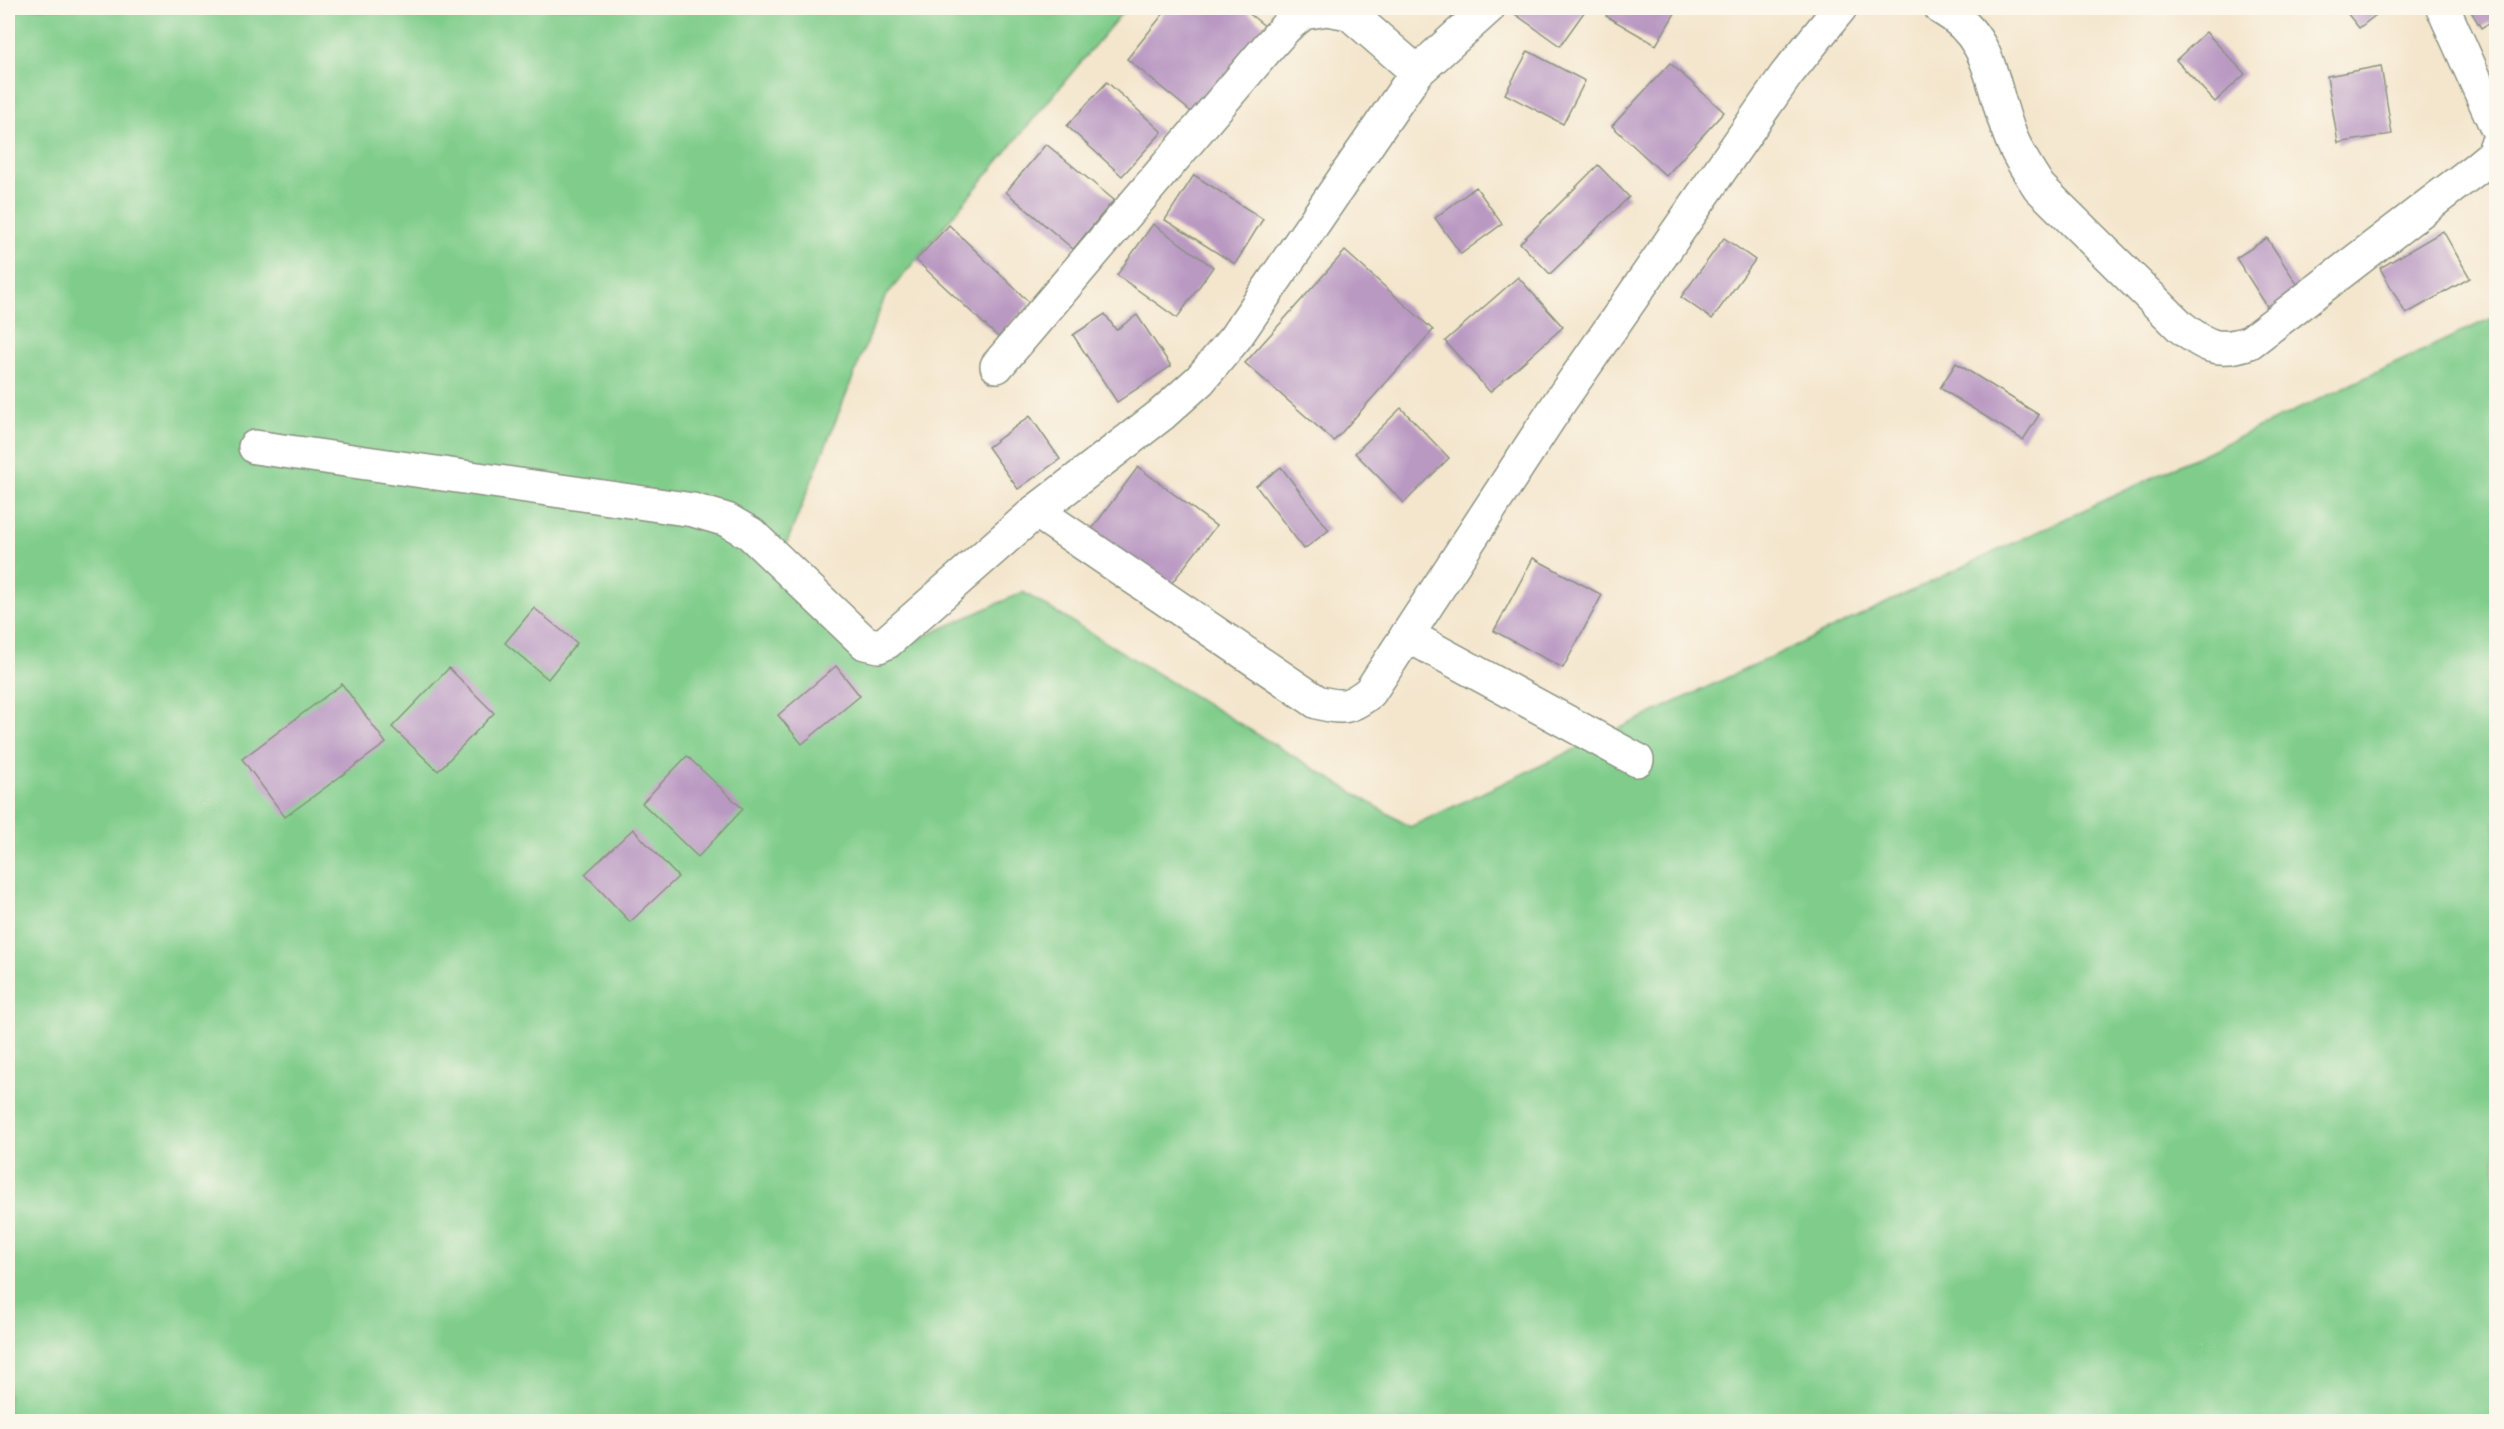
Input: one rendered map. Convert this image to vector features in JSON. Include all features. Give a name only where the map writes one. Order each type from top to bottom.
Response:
[{"type":"street","points":[[255,447],[693,510],[727,520],[763,544],[865,643],[872,646],[886,642],[1036,511],[1161,415],[1200,380],[1235,338],[1417,72],[1488,8]]},
{"type":"street","points":[[1036,511],[1317,702],[1345,707],[1358,701],[1370,692],[1561,400],[1786,75],[1840,8]]},
{"type":"street","points":[[1941,8],[1954,15],[1974,34],[1987,61],[2009,134],[2039,188],[2181,327],[2202,342],[2221,349],[2250,342],[2477,168],[2494,154],[2496,146]]},
{"type":"street","points":[[2443,8],[2496,126]]},
{"type":"street","points":[[997,366],[1269,46],[1286,27],[1303,14],[1327,9],[1349,13],[1417,72]]},
{"type":"street","points":[[1407,634],[1637,760]]},
{"type":"green space","points":[[8,8],[1126,8],[885,297],[780,560],[892,651],[1023,592],[1410,827],[2496,316],[2496,1421],[8,1421]]},
{"type":"building","points":[[1168,8],[1242,8],[1266,27],[1195,115],[1127,59]]},
{"type":"building","points":[[1519,8],[1587,8],[1560,46],[1515,14]]},
{"type":"building","points":[[1611,8],[1678,8],[1656,45],[1606,16]]},
{"type":"building","points":[[2343,8],[2385,8],[2359,28]]},
{"type":"building","points":[[2469,8],[2496,8],[2496,19],[2481,28]]},
{"type":"building","points":[[2206,32],[2245,74],[2215,102],[2176,60]]},
{"type":"building","points":[[1528,51],[1585,81],[1563,124],[1505,94]]},
{"type":"building","points":[[1670,63],[1724,112],[1666,176],[1612,126]]},
{"type":"building","points":[[2381,66],[2392,134],[2338,143],[2327,76]]},
{"type":"building","points":[[1107,82],[1162,132],[1122,176],[1067,126]]},
{"type":"building","points":[[1046,144],[1114,200],[1073,249],[1006,192]]},
{"type":"building","points":[[1598,165],[1629,197],[1550,274],[1520,243]]},
{"type":"building","points":[[1194,175],[1263,219],[1235,264],[1165,220]]},
{"type":"building","points":[[1476,187],[1502,224],[1461,254],[1435,218]]},
{"type":"building","points":[[1153,224],[1213,267],[1177,318],[1117,275]]},
{"type":"building","points":[[949,225],[1030,303],[998,337],[916,260]]},
{"type":"building","points":[[2443,231],[2470,278],[2406,314],[2380,268]]},
{"type":"building","points":[[1724,238],[1755,260],[1712,319],[1681,297]]},
{"type":"building","points":[[2267,238],[2301,290],[2270,311],[2236,258]]},
{"type":"building","points":[[1345,251],[1433,330],[1334,441],[1245,363]]},
{"type":"building","points":[[1518,277],[1563,327],[1490,392],[1445,341]]},
{"type":"building","points":[[1105,314],[1116,330],[1137,315],[1171,366],[1117,402],[1073,335]]},
{"type":"building","points":[[1956,363],[2039,415],[2023,440],[1940,388]]},
{"type":"building","points":[[1401,408],[1449,458],[1404,503],[1355,453]]},
{"type":"building","points":[[1030,416],[1060,459],[1018,489],[988,447]]},
{"type":"building","points":[[1138,467],[1216,526],[1164,593],[1088,534]]},
{"type":"building","points":[[1281,467],[1329,530],[1304,549],[1256,486]]},
{"type":"building","points":[[1533,558],[1602,595],[1563,668],[1494,631]]},
{"type":"building","points":[[534,608],[577,643],[548,679],[505,643]]},
{"type":"building","points":[[836,666],[860,696],[802,744],[778,715]]},
{"type":"building","points":[[449,668],[494,713],[438,771],[392,727]]},
{"type":"building","points":[[342,684],[386,743],[285,817],[242,759]]},
{"type":"building","points":[[687,756],[743,809],[698,857],[642,803]]},
{"type":"building","points":[[633,829],[678,877],[630,922],[585,874]]}]
